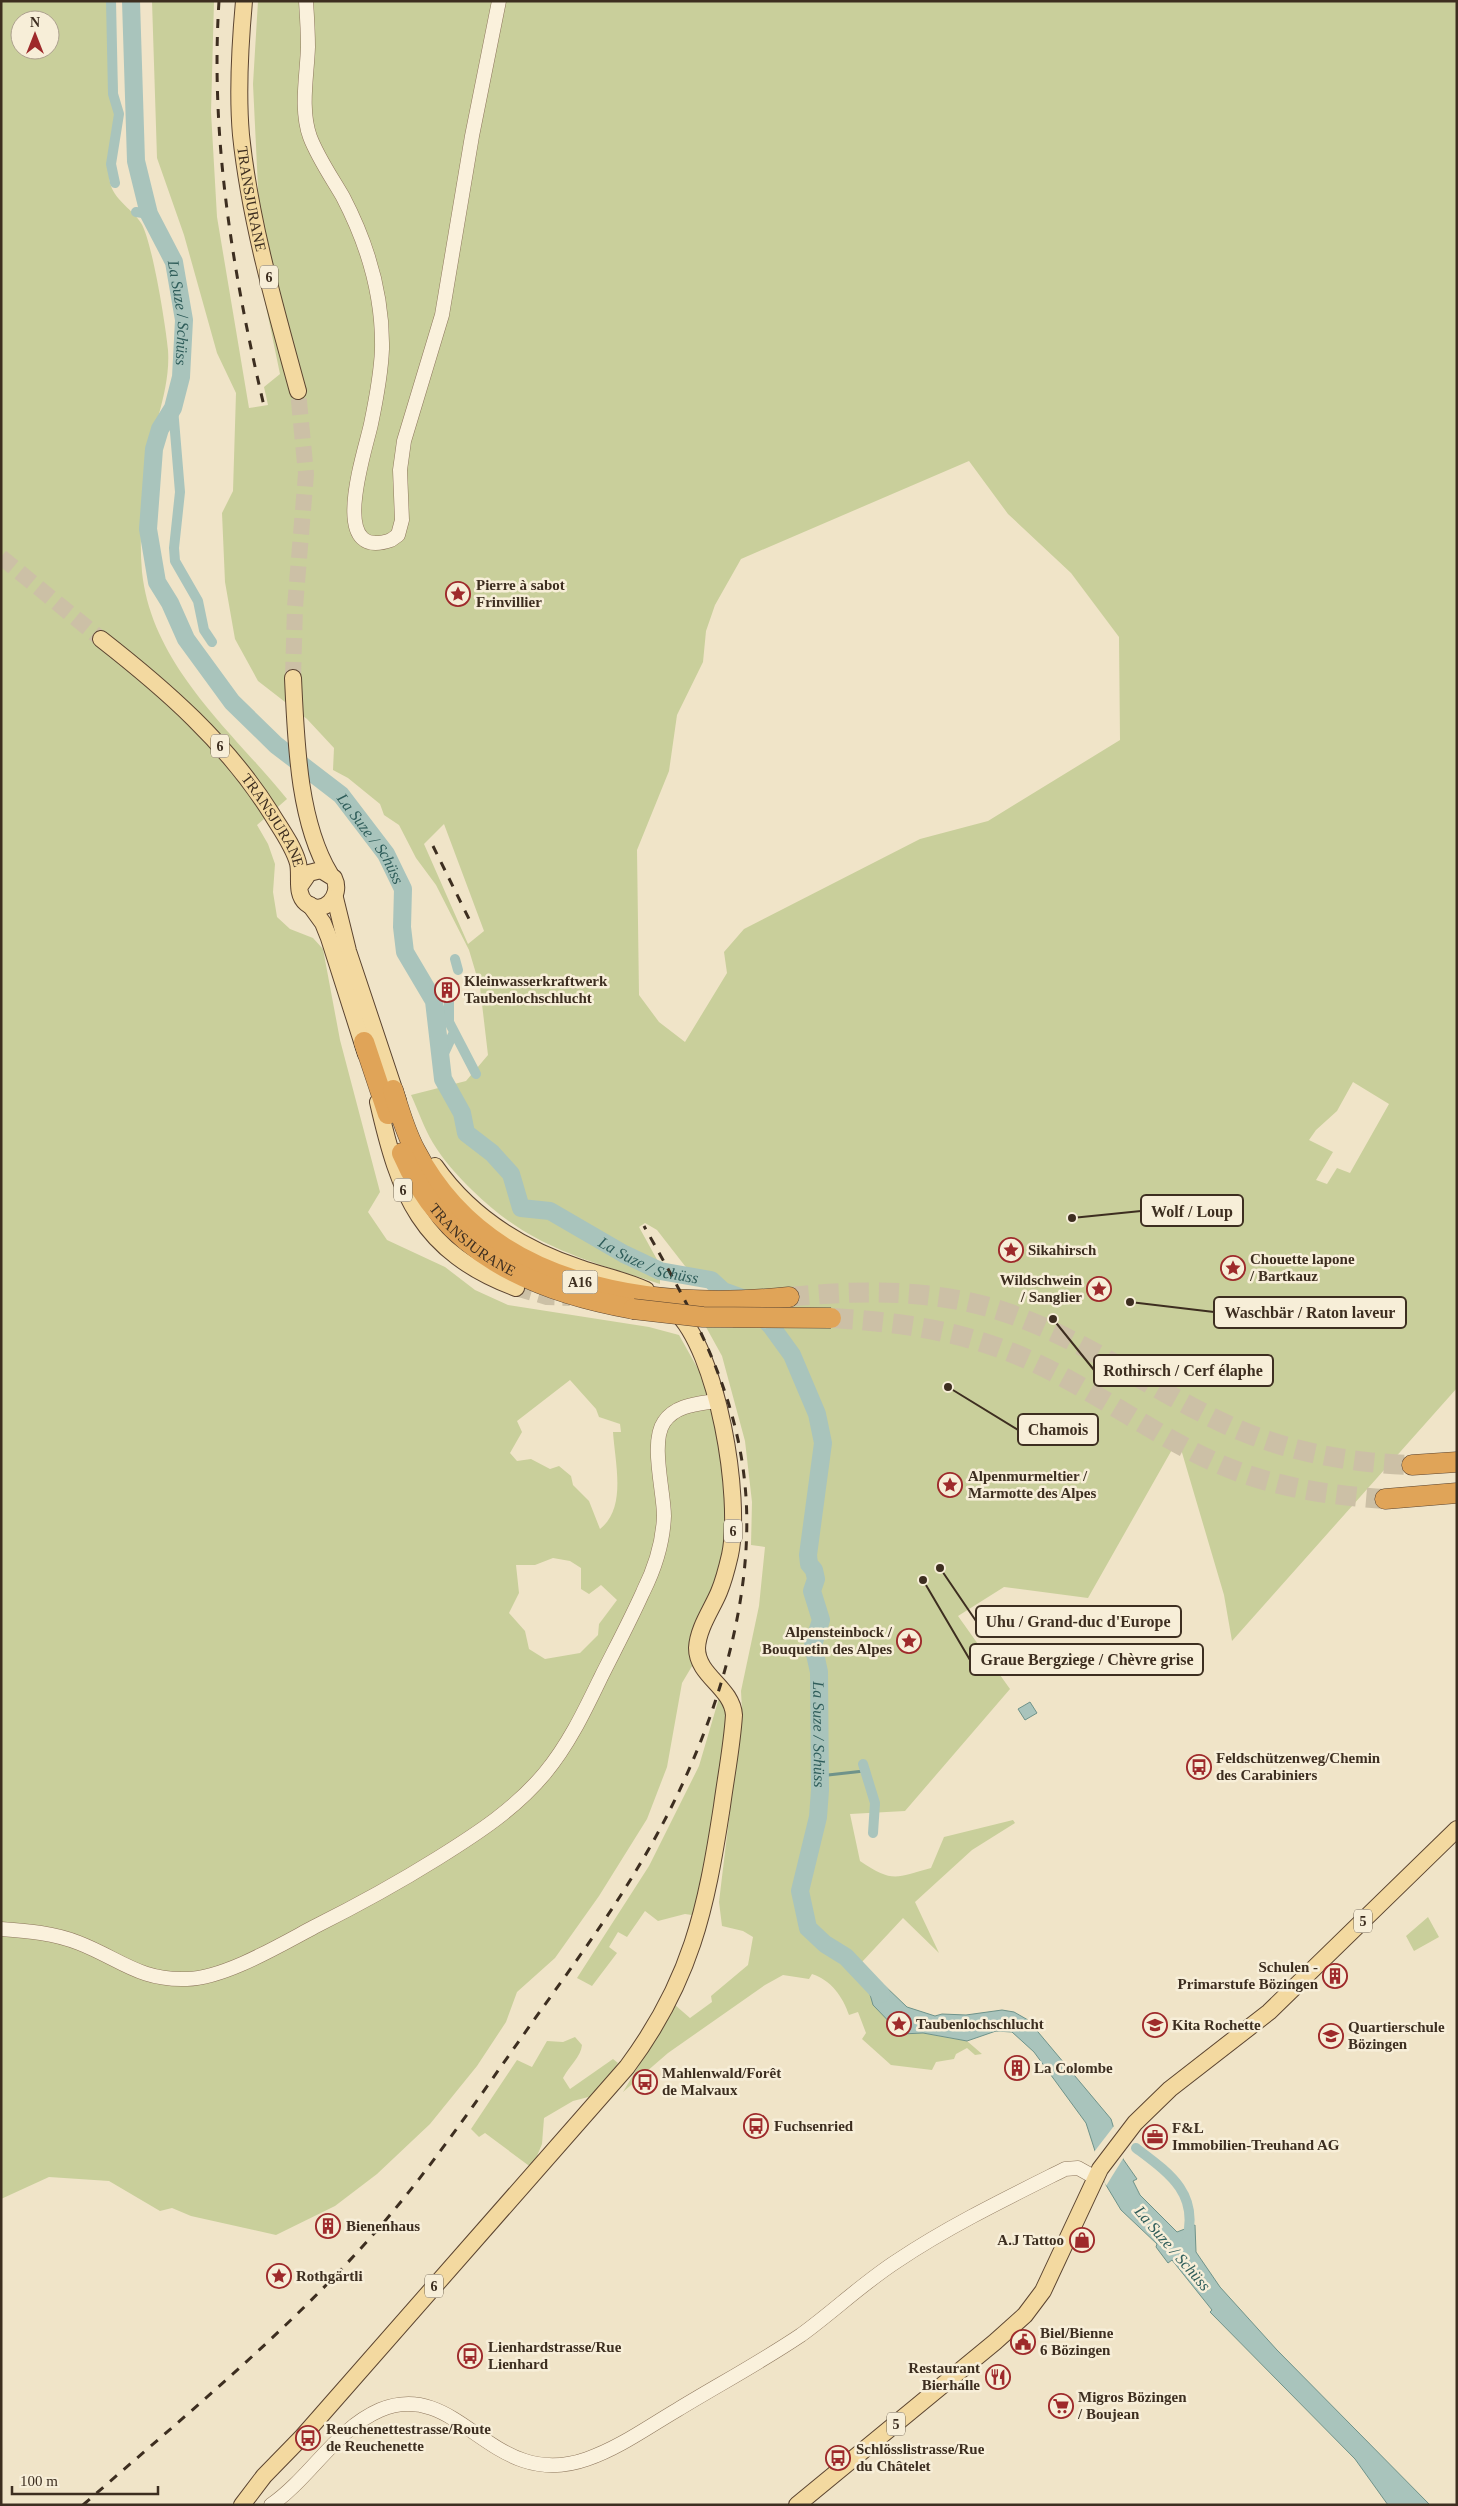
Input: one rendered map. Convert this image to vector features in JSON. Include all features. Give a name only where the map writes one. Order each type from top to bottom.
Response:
[{"type":"highway","name":"TRANSJURANE","points":[[364,1042],[401,1149],[409,1168],[429,1200],[464,1238],[509,1271],[566,1294],[633,1309],[703,1317],[832,1318]]},
{"type":"highway","name":"TRANSJURANE","points":[[393,1090],[411,1142],[437,1186],[478,1229],[522,1260],[571,1279],[643,1295],[714,1301],[788,1297]]},
{"type":"highway","points":[[1412,1465],[1457,1462]]},
{"type":"highway","points":[[1385,1499],[1457,1493]]},
{"type":"main road","name":"TRANSJURANE","points":[[244,1],[239,79],[245,162],[255,223],[298,391]]},
{"type":"main road","name":"TRANSJURANE","points":[[101,638],[162,689],[205,730],[243,774],[269,811],[294,854],[298,864],[300,886]]},
{"type":"main road","name":"TRANSJURANE","points":[[293,678],[300,763],[312,827],[320,856],[330,874]]},
{"type":"main road","points":[[300,886],[304,877],[312,871],[321,870],[330,874]]},
{"type":"main road","name":"6","points":[[330,874],[336,885],[335,898]]},
{"type":"main road","name":"6","points":[[300,886],[302,897],[310,905]]},
{"type":"main road","name":"TRANSJURANE","points":[[335,898],[348,951],[393,1090]]},
{"type":"main road","points":[[310,905],[324,906],[335,898]]},
{"type":"main road","name":"TRANSJURANE","points":[[310,905],[326,930],[364,1042]]},
{"type":"main road","name":"6","points":[[364,1042],[392,1159],[402,1188],[415,1212],[439,1241],[458,1258],[488,1276],[516,1288]]},
{"type":"main road","name":"6","points":[[249,2502],[627,2067],[658,2024],[678,1983],[697,1935],[708,1890],[734,1715],[729,1697],[704,1669],[697,1650],[700,1634],[723,1582],[730,1554],[734,1519],[730,1468],[716,1401],[701,1358],[684,1327],[667,1304],[649,1292],[535,1250],[486,1219],[437,1168],[411,1129],[393,1090]]},
{"type":"main road","name":"5","points":[[797,2505],[995,2342],[1025,2315],[1050,2278],[1098,2173],[1119,2142],[1164,2095],[1269,2012],[1457,1829]]},
{"type":"street","points":[[306,1],[307,124],[318,153],[364,241],[376,285],[382,323],[380,376],[370,429],[356,481],[354,512],[358,531],[368,541],[376,543],[391,540],[401,528],[400,470],[402,448],[442,315],[472,136],[499,1]]},
{"type":"street","points":[[1,1929],[45,1933],[78,1942],[139,1973],[158,1979],[191,1979],[211,1975],[260,1954],[411,1874],[489,1826],[515,1805],[546,1772],[569,1738],[644,1591],[658,1556],[662,1539],[664,1516],[659,1456],[661,1427],[670,1414],[679,1409],[716,1401]]},
{"type":"street","points":[[271,2505],[356,2426],[379,2411],[402,2404],[425,2405],[444,2412],[496,2448],[522,2461],[550,2466],[569,2464],[590,2458],[634,2435],[797,2337],[884,2269],[922,2245],[1065,2169],[1078,2168],[1098,2173]]},
{"type":"green space","points":[[1,1],[109,1],[116,57],[118,114],[110,158],[109,176],[113,191],[138,218],[145,232],[158,284],[168,350],[166,381],[148,458],[142,510],[142,572],[149,606],[161,638],[178,667],[198,695],[287,799],[257,825],[268,844],[275,864],[273,892],[277,917],[290,929],[313,938],[323,949],[340,1040],[380,1192],[368,1212],[387,1240],[445,1267],[475,1290],[508,1305],[649,1327],[679,1335],[716,1401],[734,1503],[698,1656],[682,1683],[667,1767],[647,1819],[599,1896],[555,1958],[517,1992],[506,2022],[477,2066],[430,2124],[377,2174],[335,2206],[276,2235],[191,2216],[172,2208],[160,2211],[109,2181],[49,2177],[1,2199]],"holes":[[[570,1380],[596,1409],[599,1417],[620,1424],[621,1432],[613,1432],[617,1471],[617,1497],[614,1509],[600,1529],[589,1501],[573,1485],[571,1476],[559,1466],[550,1469],[531,1459],[517,1461],[510,1453],[522,1432],[517,1421]],[[553,1558],[570,1561],[581,1568],[581,1589],[589,1594],[601,1585],[617,1600],[599,1624],[598,1635],[580,1653],[545,1659],[529,1649],[525,1631],[509,1613],[519,1593],[516,1565],[535,1565]]]},
{"type":"green space","points":[[152,1],[214,1],[211,112],[217,217],[249,408],[268,405],[264,387],[280,374],[263,292],[253,84],[258,1],[1457,1],[1457,1388],[1232,1641],[1224,1595],[1178,1439],[1088,1598],[1004,1587],[958,1616],[1010,1689],[905,1811],[850,1814],[860,1861],[887,1876],[901,1876],[931,1868],[944,1837],[1013,1820],[1015,1823],[972,1850],[915,1902],[939,1953],[903,1918],[861,1963],[901,2034],[923,2033],[967,2041],[982,2054],[975,2055],[967,2048],[956,2054],[954,2059],[936,2062],[932,2070],[891,2065],[862,2039],[866,2033],[858,2012],[849,2015],[840,1996],[825,1980],[812,1974],[809,1979],[783,1975],[765,1985],[668,2053],[623,2092],[675,2005],[690,2018],[712,2002],[711,1996],[748,1965],[753,1937],[743,1931],[722,1926],[719,1902],[742,1710],[741,1691],[759,1606],[765,1547],[751,1545],[752,1502],[745,1441],[722,1356],[706,1327],[733,1328],[717,1296],[685,1266],[657,1230],[645,1223],[639,1227],[660,1265],[660,1284],[583,1259],[537,1238],[493,1209],[451,1168],[427,1131],[411,1095],[466,1081],[488,1055],[480,987],[469,950],[436,885],[416,858],[399,825],[384,815],[380,804],[348,778],[333,770],[334,748],[307,719],[258,681],[235,639],[225,582],[222,513],[233,491],[236,393],[217,353],[184,235],[157,158]],"holes":[[[969,461],[1008,514],[1071,573],[1119,637],[1120,740],[988,821],[920,839],[744,929],[724,952],[727,973],[685,1042],[659,1022],[639,995],[637,850],[669,771],[677,715],[703,662],[706,631],[715,605],[741,559]],[[444,824],[484,931],[468,944],[424,844]],[[1353,1082],[1389,1104],[1350,1173],[1337,1168],[1327,1184],[1316,1180],[1333,1152],[1309,1140],[1316,1130],[1337,1111]],[[1311,1299],[1321,1303],[1337,1305],[1341,1309],[1321,1326],[1303,1309]]]},
{"type":"green space","points":[[719,1698],[725,1709],[728,1723],[703,1878],[692,1915],[685,1914],[658,1921],[645,1911],[627,1937],[618,1932],[609,1947],[617,1953],[592,1986],[577,1978],[649,1866],[699,1766]]},
{"type":"green space","points":[[1428,1917],[1439,1937],[1414,1951],[1406,1936]]},
{"type":"green space","points":[[575,2037],[582,2045],[581,2049],[563,2078],[570,2089],[613,2059],[618,2063],[596,2095],[573,2101],[544,2118],[542,2144],[532,2168],[485,2133],[479,2137],[471,2129],[517,2060],[532,2067],[547,2041],[563,2042]]},
{"type":"water","points":[[1030,1702],[1037,1713],[1025,1720],[1018,1709]]},
{"type":"water","points":[[861,1963],[907,2007],[935,2016],[942,2014],[966,2015],[1002,2010],[1014,2012],[1028,2020],[1111,2119],[1123,2159],[1137,2179],[1133,2181],[1140,2195],[1177,2232],[1195,2225],[1196,2252],[1220,2287],[1277,2350],[1430,2505],[1388,2505],[1355,2459],[1210,2312],[1212,2310],[1172,2260],[1168,2263],[1156,2247],[1157,2244],[1121,2210],[1106,2185],[1086,2123],[1034,2052],[1012,2032],[996,2031],[967,2041],[923,2033],[901,2034],[873,2005]]},
{"type":"pier","points":[[1114,2126],[1124,2157],[1106,2186],[1094,2152]]},
{"type":"waterway","points":[[111,1],[113,94],[119,114],[111,164],[115,183]]},
{"type":"waterway","name":"La Suze / Schüss","points":[[131,1],[136,161],[149,214],[174,262],[184,320],[181,377],[173,408],[160,429],[154,449],[148,529],[157,582],[170,603],[186,639],[232,702],[276,745],[341,795],[386,854],[403,889],[402,927],[405,952],[434,1001],[443,1079],[462,1113],[466,1133],[492,1153],[511,1174],[521,1208],[550,1211],[624,1254],[660,1271],[711,1280],[723,1291],[745,1299],[771,1326],[792,1355],[817,1414],[823,1443],[808,1555],[809,1564],[814,1570],[816,1579],[812,1591],[821,1620],[813,1645],[819,1672],[820,1790],[818,1817],[800,1891],[808,1928],[825,1944],[846,1957],[881,1994]]},
{"type":"waterway","points":[[136,212],[149,214]]},
{"type":"waterway","points":[[173,408],[180,492],[174,548],[175,561],[198,601],[204,630],[212,642]]},
{"type":"waterway","points":[[455,959],[458,970]]},
{"type":"waterway","points":[[449,999],[449,1022]]},
{"type":"waterway","points":[[434,1001],[449,1022],[476,1074]]},
{"type":"waterway","points":[[441,1060],[454,1032]]},
{"type":"waterway","points":[[863,1764],[875,1803],[873,1833]]},
{"type":"waterway","points":[[819,1776],[864,1771]]},
{"type":"waterway","points":[[1136,2148],[1160,2166],[1170,2176],[1185,2197],[1189,2209],[1190,2223],[1187,2239]]},
{"type":"tunnel","points":[[293,678],[295,607],[306,474],[298,391]]},
{"type":"tunnel","points":[[1,557],[101,639]]},
{"type":"tunnel","points":[[516,1288],[547,1297],[570,1298]]},
{"type":"tunnel","points":[[789,1297],[866,1292],[917,1294],[942,1297],[992,1308],[1055,1332],[1202,1412],[1254,1436],[1320,1455],[1366,1462],[1412,1465]]},
{"type":"tunnel","points":[[833,1318],[901,1324],[945,1332],[988,1344],[1060,1375],[1157,1432],[1227,1467],[1270,1482],[1293,1487],[1339,1495],[1385,1499]]},
{"type":"railway","points":[[219,1],[217,52],[221,155],[234,256],[264,406]]},
{"type":"railway","points":[[433,846],[471,923]]},
{"type":"railway","points":[[83,2505],[231,2376],[303,2308],[338,2273],[392,2213],[450,2138],[596,1932],[637,1869],[661,1828],[683,1784],[719,1690],[732,1642],[741,1593],[746,1545],[746,1497],[742,1459],[724,1389],[696,1323],[644,1226]]},
{"type":"place","name":"Pierre à sabot Frinvillier","points":[[458,594]]},
{"type":"place","name":"Kleinwasserkraftwerk Taubenlochschlucht","points":[[447,990]]},
{"type":"place","name":"Wolf / Loup","points":[[1072,1218]]},
{"type":"place","name":"Sikahirsch","points":[[1011,1250]]},
{"type":"place","name":"Chouette lapone / Bartkauz","points":[[1233,1268]]},
{"type":"place","name":"Wildschwein / Sanglier","points":[[1099,1289]]},
{"type":"place","name":"Waschbär / Raton laveur","points":[[1130,1302]]},
{"type":"place","name":"Rothirsch / Cerf élaphe","points":[[1053,1319]]},
{"type":"place","name":"Chamois","points":[[948,1387]]},
{"type":"place","name":"Alpenmurmeltier / Marmotte des Alpes","points":[[950,1485]]},
{"type":"place","name":"Uhu / Grand-duc d'Europe","points":[[940,1568]]},
{"type":"place","name":"Graue Bergziege / Chèvre grise","points":[[923,1580]]},
{"type":"place","name":"Alpensteinbock / Bouquetin des Alpes","points":[[909,1641]]},
{"type":"place","name":"Feldschützenweg/Chemin des Carabiniers","points":[[1199,1767]]},
{"type":"place","name":"Schulen - Primarstufe Bözingen","points":[[1335,1976]]},
{"type":"place","name":"Taubenlochschlucht","points":[[899,2024]]},
{"type":"place","name":"Kita Rochette","points":[[1155,2025]]},
{"type":"place","name":"Quartierschule Bözingen","points":[[1331,2036]]},
{"type":"place","name":"La Colombe","points":[[1017,2068]]},
{"type":"place","name":"Mahlenwald/Forêt de Malvaux","points":[[645,2082]]},
{"type":"place","name":"Fuchsenried","points":[[756,2126]]},
{"type":"place","name":"F&L Immobilien-Treuhand AG","points":[[1155,2137]]},
{"type":"place","name":"Bienenhaus","points":[[328,2226]]},
{"type":"place","name":"A.J Tattoo","points":[[1082,2240]]},
{"type":"place","name":"Rothgärtli","points":[[279,2276]]},
{"type":"place","name":"Biel/Bienne 6 Bözingen","points":[[1023,2342]]},
{"type":"place","name":"Lienhardstrasse/Rue Lienhard","points":[[470,2356]]},
{"type":"place","name":"Restaurant Bierhalle","points":[[998,2377]]},
{"type":"place","name":"Migros Bözingen / Boujean","points":[[1061,2406]]},
{"type":"place","name":"Reuchenettestrasse/Route de Reuchenette","points":[[308,2438]]},
{"type":"place","name":"Schlösslistrasse/Rue du Châtelet","points":[[838,2458]]}]
